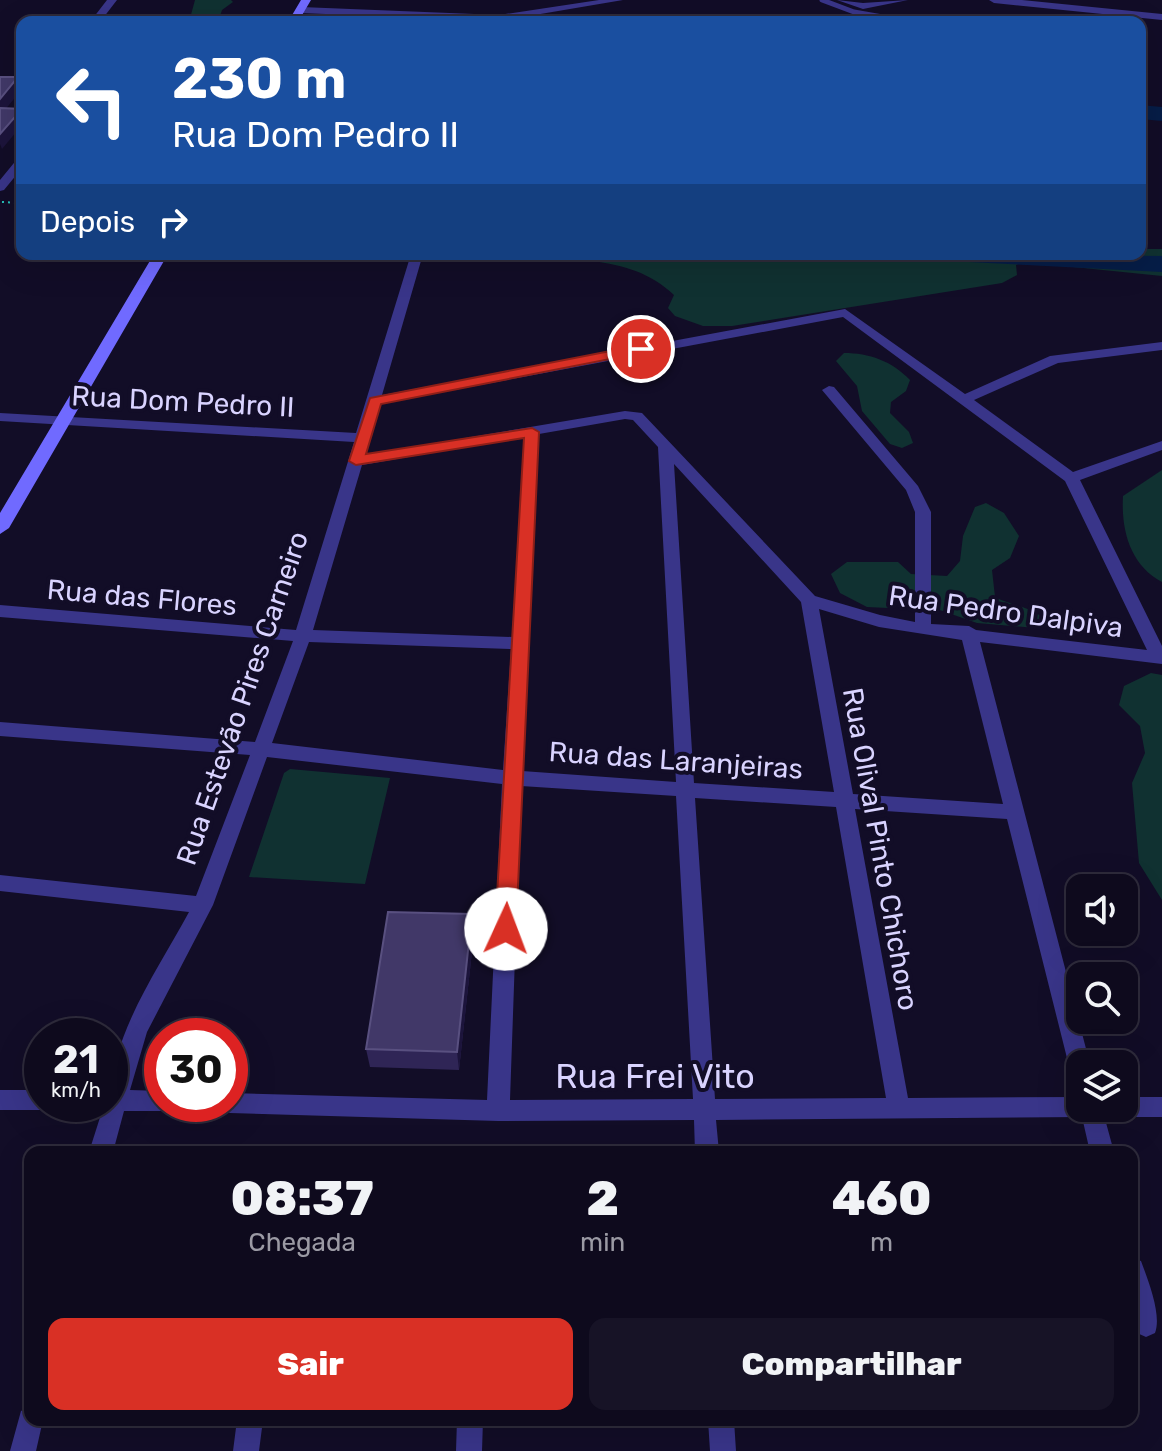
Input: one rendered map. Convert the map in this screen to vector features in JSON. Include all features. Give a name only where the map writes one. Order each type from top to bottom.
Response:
[{"type":"street","points":[[100,16],[112,0]]},
{"type":"street","points":[[518,16],[581,3],[618,0]]},
{"type":"street","points":[[842,0],[856,5],[903,0]]},
{"type":"street","points":[[994,0],[1162,16]]},
{"type":"street","points":[[1146,0],[1162,16]]},
{"type":"street","points":[[303,5],[446,16]]},
{"type":"street","points":[[0,188],[16,168]]},
{"type":"street","points":[[0,528],[158,260]]},
{"type":"street","name":"Rua Estevão Pires Carneiro","points":[[128,1056],[137,1030],[203,905],[303,636],[415,260]]},
{"type":"street","points":[[375,401],[730,332],[845,313],[1071,478],[1160,657]]},
{"type":"street","points":[[963,400],[1055,359],[1162,346]]},
{"type":"street","points":[[829,390],[913,489],[923,512],[923,629]]},
{"type":"street","points":[[356,461],[625,415],[637,416],[809,600]]},
{"type":"street","name":"Rua Dom Pedro II","points":[[0,417],[363,438]]},
{"type":"street","points":[[498,1111],[512,778],[532,432]]},
{"type":"street","points":[[1071,478],[1162,445]]},
{"type":"street","points":[[665,446],[707,1146]]},
{"type":"street","name":"Rua Pedro Dalpiva","points":[[809,600],[879,621],[923,629],[969,632],[1160,657]]},
{"type":"street","name":"Rua Olival Pinto Chichoro","points":[[809,600],[899,1108]]},
{"type":"street","name":"Rua das Flores","points":[[0,611],[303,636],[520,643]]},
{"type":"street","points":[[969,632],[1076,1050]]},
{"type":"street","name":"Rua das Laranjeiras","points":[[0,729],[261,749],[512,778],[1015,812]]},
{"type":"street","points":[[0,883],[203,905]]},
{"type":"street","points":[[0,1100],[24,1100]]},
{"type":"street","name":"Rua Frei Vito","points":[[248,1104],[498,1111],[1066,1107]]},
{"type":"street","points":[[1138,1107],[1162,1107]]},
{"type":"street","name":"Rua Estevão Pires Carneiro","points":[[102,1146],[108,1122]]},
{"type":"street","points":[[1094,1122],[1100,1146]]},
{"type":"street","points":[[1138,1291],[1147,1323]]},
{"type":"street","points":[[23,1451],[29,1426]]},
{"type":"street","points":[[246,1451],[249,1426]]},
{"type":"street","points":[[469,1451],[470,1426]]},
{"type":"street","points":[[721,1426],[723,1451]]},
{"type":"lane","points":[[822,0],[854,12],[877,16]]},
{"type":"green space","points":[[195,0],[233,2],[222,10],[220,16],[191,16]]},
{"type":"green space","points":[[1146,249],[1162,249],[1162,276],[1024,262],[1016,265],[1017,275],[1002,283],[732,326],[703,326],[675,316],[668,308],[674,295],[656,281],[636,271],[592,261],[565,260],[1146,260]]},
{"type":"green space","points":[[844,353],[880,359],[910,380],[906,391],[891,402],[890,413],[909,432],[913,443],[902,448],[890,444],[862,411],[857,386],[836,361]]},
{"type":"green space","points":[[1162,470],[1162,582],[1142,566],[1130,545],[1124,521],[1123,496]]},
{"type":"green space","points":[[986,503],[1004,513],[1019,536],[1010,558],[992,570],[995,597],[1041,616],[1046,621],[1036,628],[977,623],[911,600],[888,608],[867,607],[840,593],[831,574],[847,562],[898,562],[911,574],[947,576],[960,561],[963,536],[975,507]]},
{"type":"green space","points":[[1151,673],[1162,675],[1162,900],[1139,863],[1132,783],[1145,753],[1140,726],[1119,705],[1124,686]]},
{"type":"green space","points":[[290,769],[390,778],[365,884],[249,877],[284,773]]},
{"type":"building","points":[[0,77],[16,77],[16,79],[0,99]]},
{"type":"building","points":[[0,108],[16,109],[16,116],[0,134]]},
{"type":"building","points":[[388,912],[472,914],[457,1052],[366,1049]]},
{"type":"waterway","points":[[1146,113],[1162,114]]},
{"type":"waterway","points":[[1085,260],[1162,264]]},
{"type":"route","points":[[506,929],[532,432],[356,461],[375,401],[641,349]]}]
